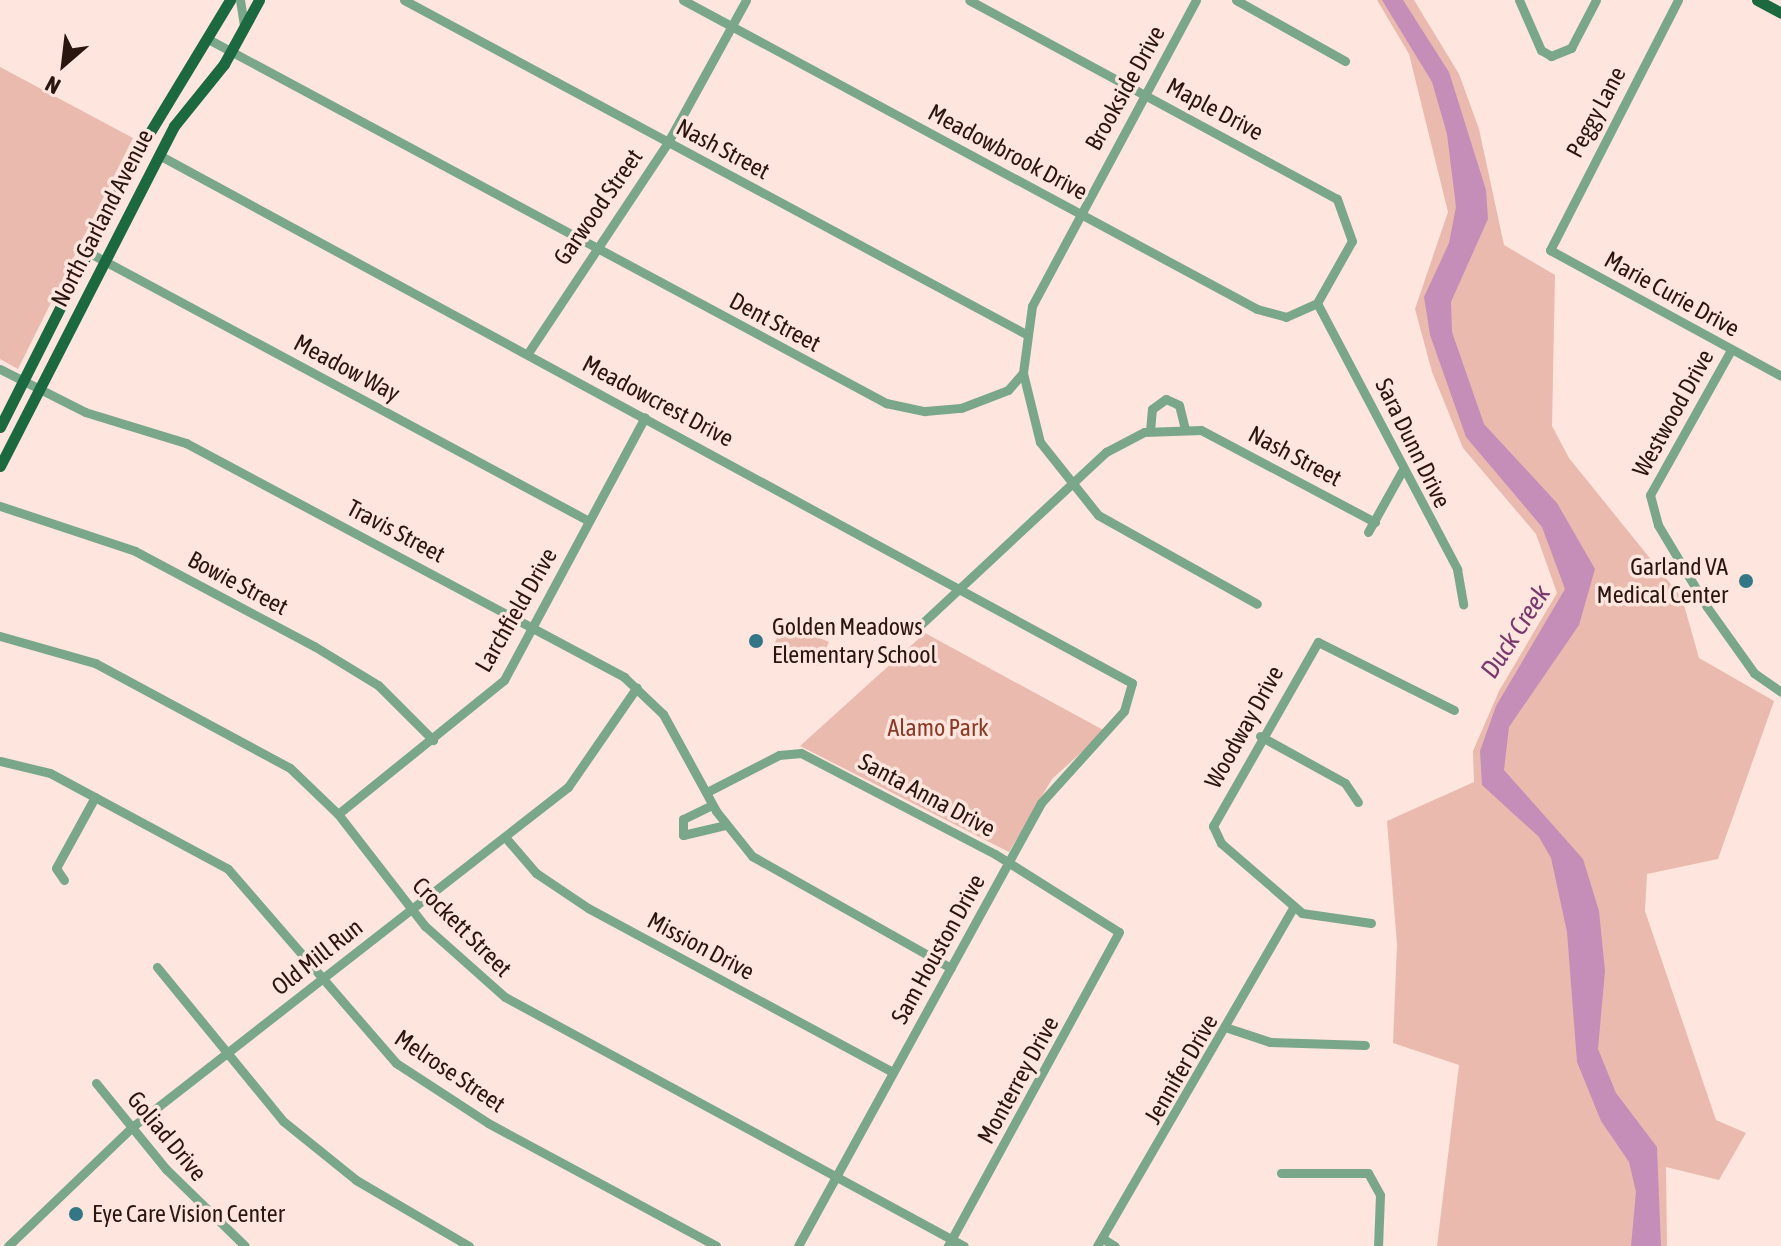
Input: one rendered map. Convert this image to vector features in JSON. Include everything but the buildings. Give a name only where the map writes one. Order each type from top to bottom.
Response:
[{"type":"main road","name":"North Garland Avenue","points":[[0,427],[144,141],[230,0]]},
{"type":"main road","name":"North Garland Avenue","points":[[0,466],[159,155],[231,53],[259,0]]},
{"type":"main road","points":[[1757,0],[1781,13]]},
{"type":"main road","points":[[144,141],[159,155]]},
{"type":"street","points":[[240,0],[244,29]]},
{"type":"street","name":"Nash Street","points":[[404,0],[1024,333]]},
{"type":"street","name":"Meadowbrook Drive","points":[[683,0],[1270,315],[1286,317],[1317,303]]},
{"type":"street","name":"Garwood Street","points":[[528,353],[593,248],[668,142],[746,0]]},
{"type":"street","name":"Maple Drive","points":[[969,0],[1337,199],[1352,241],[1317,303]]},
{"type":"street","name":"Brookside Drive","points":[[1023,373],[1024,333],[1079,212],[1196,0]]},
{"type":"street","points":[[1236,0],[1345,61]]},
{"type":"street","points":[[1519,0],[1541,50],[1551,56],[1571,48],[1596,0]]},
{"type":"street","name":"Peggy Lane","points":[[1549,242],[1678,0]]},
{"type":"street","name":"Dent Street","points":[[208,39],[886,403],[925,411],[961,408],[1008,390],[1023,373]]},
{"type":"street","name":"Meadowcrest Drive","points":[[159,155],[1108,664],[1134,688]]},
{"type":"street","name":"Marie Curie Drive","points":[[1549,242],[1550,250],[1781,376]]},
{"type":"street","name":"Meadow Way","points":[[86,251],[589,521]]},
{"type":"street","name":"Sara Dunn Drive","points":[[1317,303],[1402,471],[1457,569],[1463,604]]},
{"type":"street","name":"Westwood Drive","points":[[1731,350],[1650,495],[1658,525],[1707,607],[1754,673],[1781,692]]},
{"type":"street","name":"Travis Street","points":[[0,369],[39,390],[186,443],[532,627],[637,687],[663,714],[725,825],[780,875],[951,968]]},
{"type":"street","points":[[1023,373],[1040,442],[1070,486],[1117,528],[1257,604]]},
{"type":"street","points":[[1150,431],[1152,409],[1166,399],[1179,405],[1185,429]]},
{"type":"street","name":"Larchfield Drive","points":[[338,814],[504,680],[645,417]]},
{"type":"street","name":"Nash Street","points":[[1070,486],[1106,452],[1150,431],[1185,429],[1252,454],[1375,522]]},
{"type":"street","points":[[1368,532],[1402,471]]},
{"type":"street","points":[[916,629],[1070,486]]},
{"type":"street","name":"Bowie Street","points":[[0,506],[135,551],[314,646],[378,685],[433,740]]},
{"type":"street","name":"Crockett Street","points":[[0,636],[95,663],[290,768],[338,814],[411,910],[505,997],[836,1176],[950,1243],[964,1246]]},
{"type":"street","name":"Woodway Drive","points":[[1293,908],[1214,835],[1260,736],[1318,642],[1454,710]]},
{"type":"street","name":"Old Mill Run","points":[[8,1246],[132,1127],[505,837],[586,767],[637,687]]},
{"type":"street","name":"Sam Houston Drive","points":[[798,1246],[1041,803],[1102,741],[1134,688]]},
{"type":"street","points":[[1260,736],[1345,783],[1358,802]]},
{"type":"street","name":"Santa Anna Drive","points":[[707,792],[779,755],[801,753],[1008,863],[1119,932]]},
{"type":"street","name":"Melrose Street","points":[[0,761],[50,773],[228,869],[370,1040],[432,1089],[716,1246]]},
{"type":"street","points":[[64,880],[56,868],[95,797]]},
{"type":"street","points":[[712,805],[683,819],[683,835],[725,825]]},
{"type":"street","name":"Mission Drive","points":[[505,837],[536,873],[588,908],[893,1072]]},
{"type":"street","points":[[1293,908],[1334,923],[1371,923]]},
{"type":"street","name":"Jennifer Drive","points":[[1100,1242],[1228,1028],[1293,908]]},
{"type":"street","name":"Monterrey Drive","points":[[950,1243],[1119,932]]},
{"type":"street","points":[[157,967],[283,1121],[356,1180],[469,1246]]},
{"type":"street","points":[[1228,1028],[1270,1042],[1365,1045]]},
{"type":"street","name":"Goliad Drive","points":[[96,1083],[132,1127],[245,1246]]},
{"type":"street","points":[[1281,1173],[1368,1173],[1380,1195],[1378,1246]]},
{"type":"street","points":[[1100,1242],[1115,1246]]},
{"type":"green space","points":[[1377,0],[1414,0],[1459,74],[1479,129],[1504,245],[1555,275],[1552,426],[1569,458],[1682,598],[1699,658],[1774,701],[1718,859],[1647,874],[1645,911],[1716,1120],[1746,1133],[1719,1180],[1666,1167],[1667,1246],[1437,1246],[1459,1065],[1393,1043],[1397,945],[1387,821],[1474,782],[1473,751],[1499,691],[1557,593],[1536,534],[1463,448],[1432,372],[1415,309],[1448,212],[1409,54]]},
{"type":"green space","points":[[0,67],[133,138],[18,369],[0,359]]},
{"type":"green space","points":[[785,623],[829,642],[818,666],[773,646]]},
{"type":"green space","name":"Alamo Park","points":[[925,633],[1105,731],[1052,779],[1009,852],[800,746]]},
{"type":"shaded area","points":[[1382,0],[1403,0],[1449,72],[1486,190],[1488,219],[1451,302],[1452,332],[1484,424],[1557,503],[1595,569],[1579,625],[1509,727],[1504,770],[1583,859],[1599,911],[1605,971],[1598,1049],[1616,1093],[1657,1147],[1661,1246],[1631,1246],[1636,1192],[1629,1162],[1601,1121],[1577,1062],[1567,932],[1551,858],[1539,837],[1482,785],[1480,751],[1496,706],[1565,589],[1542,527],[1466,437],[1430,335],[1424,297],[1449,243],[1456,207],[1447,134],[1432,82]]},
{"type":"place","name":"Garland VA Medical Center","points":[[1746,581]]},
{"type":"place","name":"Golden Meadows Elementary School","points":[[756,641]]},
{"type":"place","name":"Eye Care Vision Center","points":[[76,1214]]},
{"type":"water label","name":"Duck Creek","points":[[1516,632]]}]
